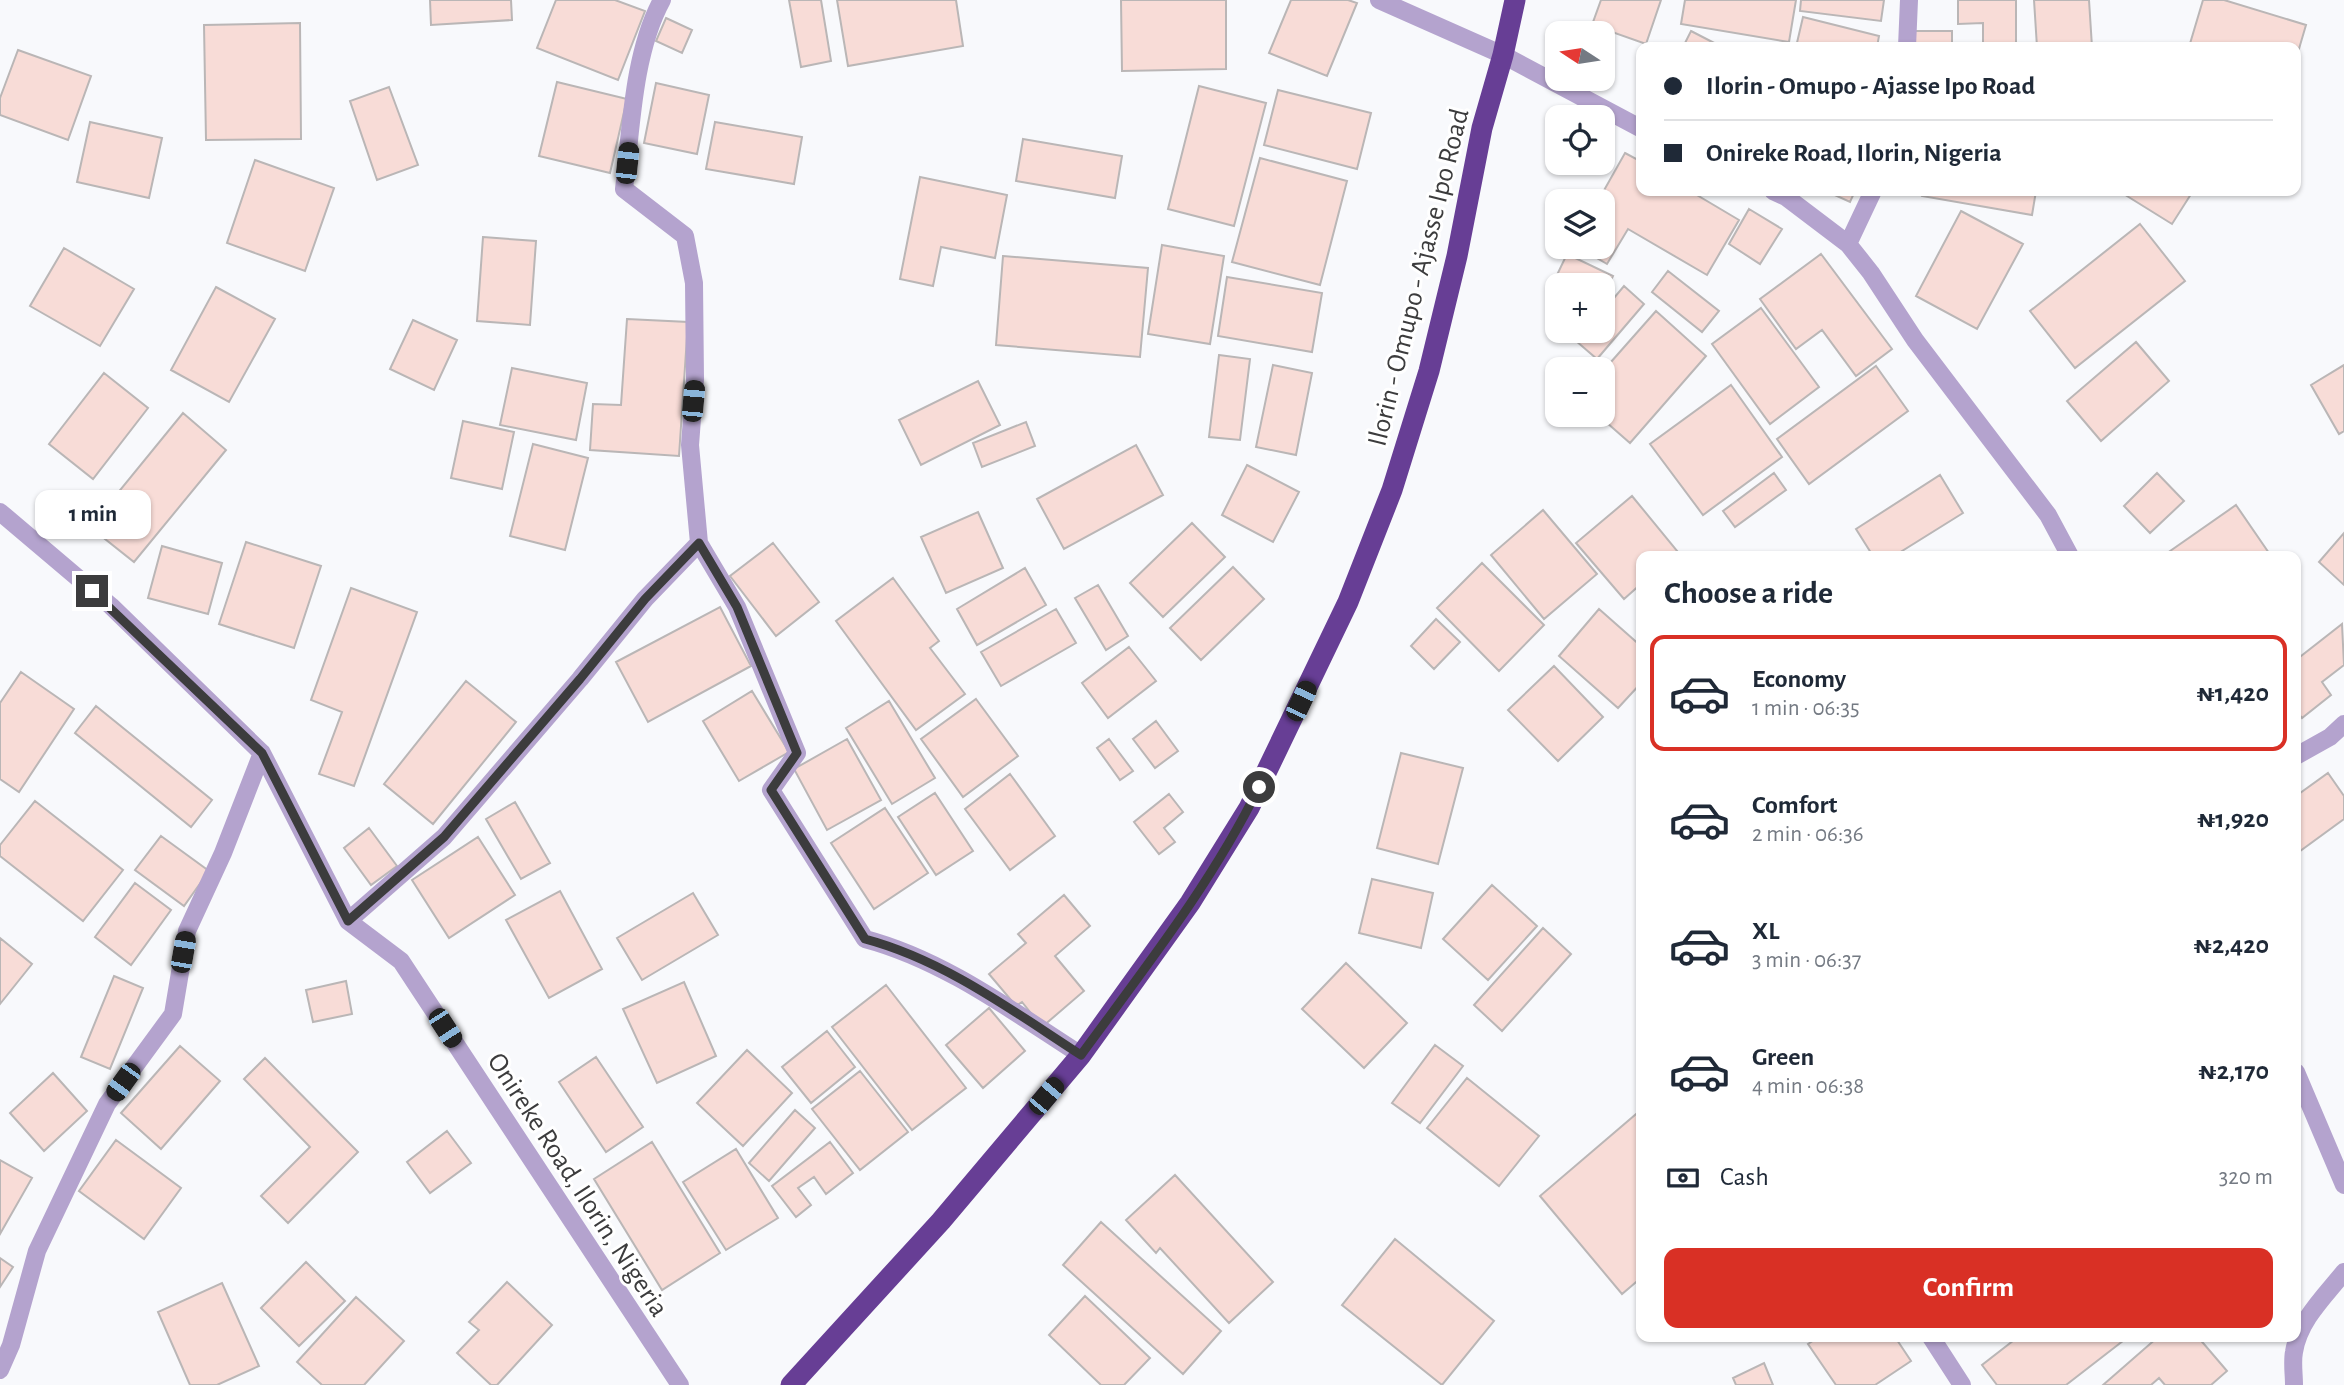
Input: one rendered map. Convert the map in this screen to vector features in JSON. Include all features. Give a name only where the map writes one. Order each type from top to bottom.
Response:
[{"type":"highway","name":"Ilorin - Omupo - Ajasse Ipo Road","points":[[791,1385],[941,1221],[1081,1055],[1190,903],[1249,808],[1348,602],[1392,490],[1429,371],[1457,256],[1482,128],[1503,55],[1515,0]]},
{"type":"street","points":[[662,0],[654,15],[636,83],[624,189],[685,236],[694,283],[695,379],[690,445],[699,543],[737,607],[797,753],[771,790],[865,939],[899,948],[958,978],[1081,1055]]},
{"type":"street","points":[[1379,0],[1503,55],[1636,126]]},
{"type":"street","points":[[1907,42],[1909,0]]},
{"type":"street","points":[[1784,196],[1848,244],[1871,273],[1915,340],[2048,515],[2067,551]]},
{"type":"street","points":[[1848,244],[1870,196]]},
{"type":"street","name":"Onireke Road, Ilorin, Nigeria","points":[[0,512],[111,606],[262,753],[348,921],[401,961],[680,1385]]},
{"type":"street","points":[[348,921],[444,837],[645,599],[699,543]]},
{"type":"street","points":[[2301,753],[2330,737],[2344,724]]},
{"type":"street","points":[[0,1370],[11,1345],[37,1251],[107,1104],[173,1014],[187,931],[223,853],[262,753]]},
{"type":"street","points":[[2301,1084],[2344,1185]]},
{"type":"street","points":[[2301,1330],[2344,1272]]},
{"type":"street","points":[[1934,1342],[1962,1385]]},
{"type":"street","points":[[2294,1385],[2293,1354],[2296,1342]]},
{"type":"building","points":[[430,0],[511,0],[512,20],[431,25]]},
{"type":"building","points":[[556,0],[615,0],[645,11],[618,80],[537,48]]},
{"type":"building","points":[[789,0],[821,0],[831,61],[801,67]]},
{"type":"building","points":[[837,0],[956,0],[963,46],[848,66]]},
{"type":"building","points":[[1121,0],[1226,0],[1226,69],[1122,71]]},
{"type":"building","points":[[1291,0],[1348,0],[1357,3],[1327,76],[1269,53]]},
{"type":"building","points":[[1601,0],[1661,0],[1647,42],[1615,33],[1615,21],[1593,21]]},
{"type":"building","points":[[1685,0],[1796,0],[1789,42],[1681,24]]},
{"type":"building","points":[[1801,0],[1884,0],[1881,21],[1800,11]]},
{"type":"building","points":[[1958,0],[2016,0],[2016,42],[1983,42],[1983,23],[1958,24]]},
{"type":"building","points":[[2034,0],[2089,0],[2092,42],[2037,42]]},
{"type":"building","points":[[2203,0],[2224,0],[2306,25],[2301,42],[2190,42]]},
{"type":"building","points":[[1803,17],[1879,36],[1878,42],[1797,42]]},
{"type":"building","points":[[666,18],[692,30],[682,53],[656,41]]},
{"type":"building","points":[[300,23],[301,139],[206,140],[204,25]]},
{"type":"building","points":[[1691,31],[1712,42],[1686,42]]},
{"type":"building","points":[[1915,31],[1952,31],[1952,42],[1915,42]]},
{"type":"building","points":[[18,50],[91,76],[68,140],[0,115],[0,98]]},
{"type":"building","points":[[557,82],[627,99],[610,173],[539,156]]},
{"type":"building","points":[[656,83],[709,95],[697,154],[644,143]]},
{"type":"building","points":[[1199,86],[1266,103],[1234,226],[1168,209]]},
{"type":"building","points":[[389,87],[418,165],[377,180],[350,101]]},
{"type":"building","points":[[1278,90],[1371,113],[1357,169],[1264,145]]},
{"type":"building","points":[[90,122],[162,138],[149,198],[77,182]]},
{"type":"building","points":[[715,122],[802,137],[794,184],[706,169]]},
{"type":"building","points":[[1023,139],[1122,156],[1115,198],[1016,181]]},
{"type":"building","points":[[1625,153],[1636,159],[1636,196],[1698,196],[1739,220],[1707,275],[1628,229],[1615,251],[1615,189],[1605,189]]},
{"type":"building","points":[[1260,158],[1347,181],[1320,285],[1232,262]]},
{"type":"building","points":[[255,160],[334,188],[305,271],[227,243]]},
{"type":"building","points":[[920,177],[1007,195],[995,258],[941,247],[933,286],[900,279]]},
{"type":"building","points":[[1837,196],[1853,196],[1850,202]]},
{"type":"building","points":[[1922,196],[2035,196],[2032,215]]},
{"type":"building","points":[[2127,196],[2190,196],[2172,224]]},
{"type":"building","points":[[1749,209],[1782,229],[1760,264],[1729,244]]},
{"type":"building","points":[[1961,211],[2023,244],[1977,329],[1916,296]]},
{"type":"building","points":[[2140,224],[2185,281],[2075,368],[2030,311]]},
{"type":"building","points":[[483,237],[536,241],[530,325],[477,321]]},
{"type":"building","points":[[1162,245],[1224,256],[1210,344],[1148,334]]},
{"type":"building","points":[[64,248],[134,289],[100,346],[30,306]]},
{"type":"building","points":[[1821,254],[1892,349],[1856,376],[1822,330],[1796,349],[1760,299]]},
{"type":"building","points":[[1003,256],[1148,268],[1140,357],[996,345]]},
{"type":"building","points":[[1565,259],[1577,259],[1607,273],[1558,273]]},
{"type":"building","points":[[1668,271],[1719,311],[1702,332],[1652,292]]},
{"type":"building","points":[[1227,277],[1322,293],[1312,352],[1218,336]]},
{"type":"building","points":[[1624,286],[1644,304],[1615,338],[1615,297]]},
{"type":"building","points":[[216,287],[275,319],[229,402],[171,370]]},
{"type":"building","points":[[1761,308],[1819,387],[1770,424],[1712,344]]},
{"type":"building","points":[[1656,311],[1706,356],[1630,443],[1612,427],[1615,427],[1615,357]]},
{"type":"building","points":[[627,319],[688,322],[679,456],[590,450],[593,404],[621,405]]},
{"type":"building","points":[[413,320],[457,340],[434,390],[390,369]]},
{"type":"building","points":[[2136,342],[2169,381],[2101,441],[2067,401]]},
{"type":"building","points":[[1578,343],[1611,343],[1599,357],[1595,357]]},
{"type":"building","points":[[1219,355],[1250,359],[1240,440],[1209,437]]},
{"type":"building","points":[[1273,365],[1312,373],[1296,455],[1256,447]]},
{"type":"building","points":[[2344,365],[2344,431],[2339,434],[2311,385]]},
{"type":"building","points":[[1876,366],[1908,411],[1809,484],[1777,439]]},
{"type":"building","points":[[512,368],[587,383],[576,440],[500,425]]},
{"type":"building","points":[[104,373],[148,408],[93,479],[49,444]]},
{"type":"building","points":[[978,381],[1000,425],[921,465],[899,420]]},
{"type":"building","points":[[1731,385],[1782,457],[1703,515],[1650,444]]},
{"type":"building","points":[[183,413],[226,450],[134,562],[90,527]]},
{"type":"building","points":[[463,421],[514,432],[502,489],[451,478]]},
{"type":"building","points":[[1026,422],[1035,446],[982,467],[973,443]]},
{"type":"building","points":[[533,444],[588,458],[565,550],[510,536]]},
{"type":"building","points":[[1136,445],[1163,495],[1064,549],[1037,499]]},
{"type":"building","points":[[1247,465],[1299,492],[1273,542],[1222,515]]},
{"type":"building","points":[[1774,473],[1786,490],[1735,527],[1723,511]]},
{"type":"building","points":[[2157,473],[2184,501],[2150,533],[2124,506]]},
{"type":"building","points":[[1940,475],[1963,513],[1902,551],[1870,551],[1856,529]]},
{"type":"building","points":[[1632,496],[1677,551],[1636,551],[1636,588],[1624,599],[1576,543]]},
{"type":"building","points":[[2236,505],[2268,551],[2170,551]]},
{"type":"building","points":[[1543,510],[1597,574],[1544,619],[1491,555]]},
{"type":"building","points":[[978,512],[1003,568],[946,593],[921,537]]},
{"type":"building","points":[[1192,523],[1225,557],[1163,617],[1130,583]]},
{"type":"building","points":[[2344,533],[2344,585],[2319,562]]},
{"type":"building","points":[[246,542],[321,566],[294,648],[219,624]]},
{"type":"building","points":[[773,543],[819,602],[776,636],[730,576]]},
{"type":"building","points":[[162,546],[222,563],[208,614],[148,598]]},
{"type":"building","points":[[1482,563],[1544,625],[1499,671],[1437,608]]},
{"type":"building","points":[[1233,567],[1264,599],[1201,660],[1170,628]]},
{"type":"building","points":[[1025,568],[1046,605],[977,645],[957,609]]},
{"type":"building","points":[[893,578],[939,641],[930,648],[965,694],[916,730],[836,621]]},
{"type":"building","points":[[1098,585],[1128,636],[1106,650],[1075,598]]},
{"type":"building","points":[[351,588],[417,612],[354,786],[319,774],[342,712],[311,700]]},
{"type":"building","points":[[720,607],[751,666],[648,722],[616,662]]},
{"type":"building","points":[[1056,609],[1076,643],[1001,686],[981,652]]},
{"type":"building","points":[[1599,609],[1636,642],[1636,688],[1618,708],[1559,656]]},
{"type":"building","points":[[1436,619],[1460,642],[1434,669],[1411,646]]},
{"type":"building","points":[[2342,624],[2344,665],[2322,682],[2331,695],[2302,718],[2301,717],[2301,656]]},
{"type":"building","points":[[1129,647],[1156,681],[1108,718],[1082,683]]},
{"type":"building","points":[[1554,666],[1603,717],[1558,761],[1508,710]]},
{"type":"building","points":[[21,672],[74,709],[19,792],[0,779],[0,703]]},
{"type":"building","points":[[466,681],[516,722],[433,824],[384,784]]},
{"type":"building","points":[[752,691],[789,752],[739,781],[703,721]]},
{"type":"building","points":[[976,699],[1018,756],[963,797],[921,739]]},
{"type":"building","points":[[889,701],[935,778],[892,804],[846,728]]},
{"type":"building","points":[[96,706],[212,800],[191,827],[75,733]]},
{"type":"building","points":[[1156,721],[1178,751],[1155,768],[1133,739]]},
{"type":"building","points":[[847,739],[881,800],[827,830],[794,769]]},
{"type":"building","points":[[1109,739],[1133,771],[1120,780],[1097,748]]},
{"type":"building","points":[[1401,753],[1463,768],[1438,864],[1377,848]]},
{"type":"building","points":[[2328,773],[2344,796],[2344,819],[2301,850],[2301,792]]},
{"type":"building","points":[[1010,774],[1055,836],[1010,870],[965,809]]},
{"type":"building","points":[[935,793],[973,851],[936,875],[898,817]]},
{"type":"building","points":[[1169,794],[1183,812],[1164,828],[1175,842],[1159,854],[1134,822]]},
{"type":"building","points":[[35,801],[123,870],[83,921],[0,856],[0,845]]},
{"type":"building","points":[[515,802],[550,863],[521,879],[486,819]]},
{"type":"building","points":[[885,808],[928,873],[874,909],[831,843]]},
{"type":"building","points":[[369,828],[397,866],[371,885],[344,848]]},
{"type":"building","points":[[161,836],[209,871],[184,906],[135,870]]},
{"type":"building","points":[[478,837],[515,895],[449,938],[412,880]]},
{"type":"building","points":[[1372,879],[1433,893],[1421,948],[1359,933]]},
{"type":"building","points":[[135,883],[171,910],[131,965],[95,937]]},
{"type":"building","points":[[1492,885],[1537,926],[1488,980],[1443,939]]},
{"type":"building","points":[[560,891],[602,969],[549,998],[506,920]]},
{"type":"building","points":[[693,893],[718,935],[642,980],[617,938]]},
{"type":"building","points":[[1064,895],[1090,926],[1055,956],[1084,991],[1042,1027],[1022,1002],[1016,1006],[989,974],[1026,943],[1018,934]]},
{"type":"building","points":[[1543,928],[1571,954],[1502,1031],[1474,1005]]},
{"type":"building","points":[[0,938],[32,964],[0,1004]]},
{"type":"building","points":[[1346,963],[1407,1023],[1364,1068],[1302,1009]]},
{"type":"building","points":[[114,976],[143,988],[110,1069],[81,1057]]},
{"type":"building","points":[[346,981],[352,1014],[313,1022],[306,990]]},
{"type":"building","points":[[684,982],[716,1056],[657,1083],[623,1009]]},
{"type":"building","points":[[886,985],[966,1088],[912,1130],[832,1027]]},
{"type":"building","points":[[989,1008],[1025,1051],[983,1088],[946,1045]]},
{"type":"building","points":[[827,1031],[855,1067],[811,1103],[782,1067]]},
{"type":"building","points":[[1435,1045],[1463,1066],[1420,1123],[1392,1103]]},
{"type":"building","points":[[180,1046],[220,1081],[161,1149],[121,1113]]},
{"type":"building","points":[[747,1050],[792,1093],[743,1146],[697,1103]]},
{"type":"building","points":[[596,1057],[643,1127],[606,1152],[559,1082]]},
{"type":"building","points":[[265,1058],[358,1152],[288,1223],[261,1196],[310,1147],[244,1079]]},
{"type":"building","points":[[860,1071],[908,1132],[860,1170],[812,1109]]},
{"type":"building","points":[[53,1073],[87,1111],[44,1151],[10,1113]]},
{"type":"building","points":[[1467,1078],[1539,1136],[1499,1186],[1427,1128]]},
{"type":"building","points":[[795,1110],[815,1128],[769,1181],[749,1163]]},
{"type":"building","points":[[1636,1114],[1636,1282],[1622,1294],[1540,1196]]},
{"type":"building","points":[[447,1131],[471,1163],[430,1193],[407,1162]]},
{"type":"building","points":[[116,1140],[181,1188],[144,1239],[79,1191]]},
{"type":"building","points":[[652,1142],[720,1253],[662,1290],[594,1179]]},
{"type":"building","points":[[830,1142],[853,1173],[826,1194],[814,1177],[798,1188],[811,1205],[796,1217],[772,1186]]},
{"type":"building","points":[[736,1149],[778,1218],[726,1250],[683,1182]]},
{"type":"building","points":[[0,1160],[32,1178],[0,1234]]},
{"type":"building","points":[[1175,1175],[1273,1282],[1229,1323],[1160,1248],[1156,1253],[1126,1220]]},
{"type":"building","points":[[1101,1222],[1221,1331],[1183,1374],[1063,1265]]},
{"type":"building","points":[[1395,1239],[1494,1321],[1442,1385],[1342,1305]]},
{"type":"building","points":[[0,1258],[13,1267],[0,1287]]},
{"type":"building","points":[[306,1262],[345,1301],[299,1346],[261,1308]]},
{"type":"building","points":[[507,1282],[552,1325],[497,1385],[491,1385],[457,1353],[479,1330],[469,1322]]},
{"type":"building","points":[[222,1283],[259,1366],[217,1385],[190,1385],[158,1312]]},
{"type":"building","points":[[1085,1296],[1150,1358],[1124,1385],[1101,1385],[1049,1335]]},
{"type":"building","points":[[356,1297],[404,1341],[364,1385],[322,1385],[297,1362]]},
{"type":"building","points":[[1898,1342],[1911,1361],[1875,1385],[1836,1385],[1808,1344]]},
{"type":"building","points":[[2012,1342],[2122,1342],[2066,1385],[1997,1385],[1982,1365]]},
{"type":"building","points":[[2152,1342],[2202,1342],[2227,1371],[2211,1385],[2165,1385],[2159,1378],[2151,1385],[2103,1385]]},
{"type":"building","points":[[1764,1363],[1773,1385],[1736,1385],[1733,1378]]},
{"type":"route","points":[[92,591],[111,606],[262,753],[348,921],[444,837],[645,599],[699,543],[737,607],[797,753],[771,790],[865,939],[899,948],[958,978],[1081,1055],[1190,903],[1249,808],[1259,787]]}]
